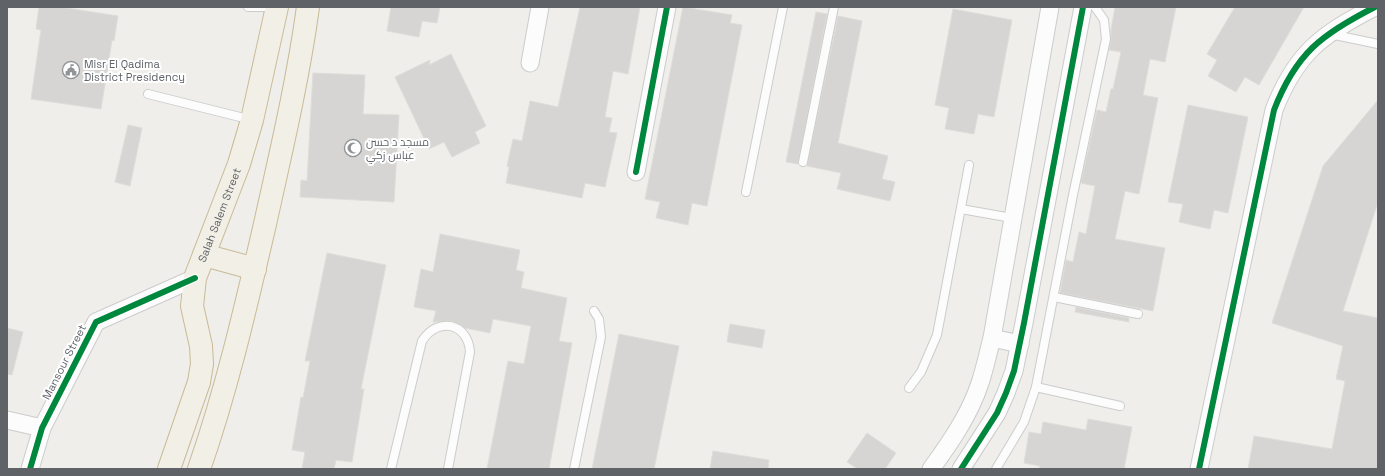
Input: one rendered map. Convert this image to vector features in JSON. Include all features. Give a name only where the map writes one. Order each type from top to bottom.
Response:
[{"type":"highway","name":"Salah Salem Street","points":[[169,469],[199,382],[202,364],[201,346],[192,306],[195,278],[239,164],[252,120],[277,7]]},
{"type":"highway","points":[[199,469],[232,362],[255,269],[292,106],[308,7]]},
{"type":"highway","points":[[204,255],[255,269]]},
{"type":"street","points":[[530,63],[540,7]]},
{"type":"street","points":[[636,172],[667,7]]},
{"type":"street","points":[[931,469],[954,435],[980,384],[992,338],[1050,7]]},
{"type":"street","points":[[961,469],[997,413],[1014,371],[1083,7]]},
{"type":"street","points":[[1199,469],[1274,110],[1282,88],[1294,67],[1310,49],[1327,34],[1375,7]]},
{"type":"street","name":"Mansour Street","points":[[30,469],[42,428],[96,322],[195,278]]},
{"type":"street","points":[[992,338],[1020,344]]},
{"type":"street","points":[[7,420],[42,428]]},
{"type":"lane","points":[[248,7],[277,7]]},
{"type":"lane","points":[[746,192],[783,7]]},
{"type":"lane","points":[[803,162],[834,7]]},
{"type":"lane","points":[[996,469],[1024,422],[1036,387],[1073,194],[1106,40],[1104,20],[1095,7]]},
{"type":"lane","points":[[1327,34],[1378,44]]},
{"type":"lane","points":[[148,94],[252,120]]},
{"type":"lane","points":[[909,388],[924,366],[937,335],[969,165]]},
{"type":"lane","points":[[961,209],[1012,218]]},
{"type":"lane","points":[[1054,297],[1138,314]]},
{"type":"lane","points":[[574,469],[601,338],[599,319],[594,311]]},
{"type":"lane","points":[[391,469],[422,341],[432,329],[448,325],[455,327],[467,337],[470,352],[448,469]]},
{"type":"lane","points":[[1036,387],[1120,406]]},
{"type":"building","name":"Misr El Qadima District Presidency","points":[[39,7],[60,7],[118,16],[114,41],[112,40],[101,109],[31,99],[41,30],[36,29]]},
{"type":"building","points":[[391,7],[440,7],[437,23],[422,21],[419,37],[387,31]]},
{"type":"building","points":[[580,7],[640,7],[628,74],[613,71],[605,117],[612,118],[609,132],[617,133],[605,187],[585,183],[582,198],[506,183],[509,167],[507,166],[513,139],[522,141],[530,101],[558,107]]},
{"type":"building","points":[[683,7],[732,15],[730,23],[742,25],[707,206],[692,203],[688,225],[656,218],[660,202],[645,199]]},
{"type":"building","points":[[1115,7],[1176,7],[1165,62],[1150,59],[1143,95],[1158,98],[1139,194],[1125,191],[1115,239],[1165,248],[1153,311],[1060,293],[1066,260],[1073,262],[1079,232],[1086,234],[1095,186],[1081,183],[1097,110],[1106,112],[1111,89],[1113,89],[1121,52],[1109,50]]},
{"type":"building","points":[[1235,7],[1304,7],[1259,85],[1245,77],[1236,92],[1208,76],[1217,60],[1207,54]]},
{"type":"building","points":[[953,9],[1012,20],[994,117],[978,114],[974,134],[945,129],[949,108],[935,105]]},
{"type":"building","points":[[816,12],[827,14],[798,164],[786,162]]},
{"type":"building","points":[[838,16],[862,21],[838,143],[888,156],[882,179],[895,182],[890,201],[837,189],[841,173],[807,166]]},
{"type":"building","points":[[451,54],[486,126],[475,132],[480,143],[452,157],[444,142],[429,149],[395,77],[430,60],[429,65]]},
{"type":"building","name":"مسجد د حسن عباس زكي","points":[[313,73],[365,75],[363,114],[399,115],[394,202],[300,197],[301,180],[307,181]]},
{"type":"building","points":[[1378,100],[1378,202],[1343,311],[1378,318],[1378,469],[1248,469],[1254,436],[1332,449],[1345,381],[1336,379],[1343,346],[1272,323],[1323,166]]},
{"type":"building","points":[[1188,105],[1248,117],[1228,213],[1214,210],[1210,229],[1179,222],[1183,204],[1168,202]]},
{"type":"building","points":[[128,125],[142,128],[130,186],[115,182]]},
{"type":"building","points":[[440,234],[520,250],[516,270],[524,272],[521,288],[567,298],[559,341],[572,343],[549,469],[487,469],[508,361],[524,364],[531,326],[493,319],[490,333],[465,328],[452,321],[433,322],[436,311],[414,307],[421,269],[433,272]]},
{"type":"building","points":[[327,253],[386,265],[361,389],[364,389],[352,462],[336,460],[334,469],[302,469],[305,452],[292,450],[301,397],[303,398],[310,361],[305,361]]},
{"type":"building","points":[[1076,307],[1129,318],[1129,322],[1075,312]]},
{"type":"building","points":[[730,324],[765,330],[762,348],[727,342]]},
{"type":"building","points":[[7,328],[23,332],[12,375],[7,374]]},
{"type":"building","points":[[619,334],[679,346],[654,469],[592,469]]},
{"type":"building","points":[[1088,419],[1132,427],[1124,469],[1039,469],[1040,466],[1024,463],[1029,432],[1041,434],[1043,422],[1086,430]]},
{"type":"building","points":[[867,433],[896,453],[885,469],[858,469],[847,462]]},
{"type":"building","points":[[713,451],[769,460],[768,469],[710,469]]},
{"type":"cycle path","points":[[636,172],[667,7]]},
{"type":"cycle path","points":[[961,469],[997,413],[1014,371],[1083,7]]},
{"type":"cycle path","points":[[1199,469],[1274,110],[1282,90],[1302,59],[1313,47],[1340,26],[1375,7]]},
{"type":"cycle path","points":[[30,469],[42,428],[96,322],[195,278]]},
{"type":"place","name":"Misr El Qadima District Presidency","points":[[71,70]]},
{"type":"place","name":"مسجد د حسن عباس زكي","points":[[353,148]]}]
